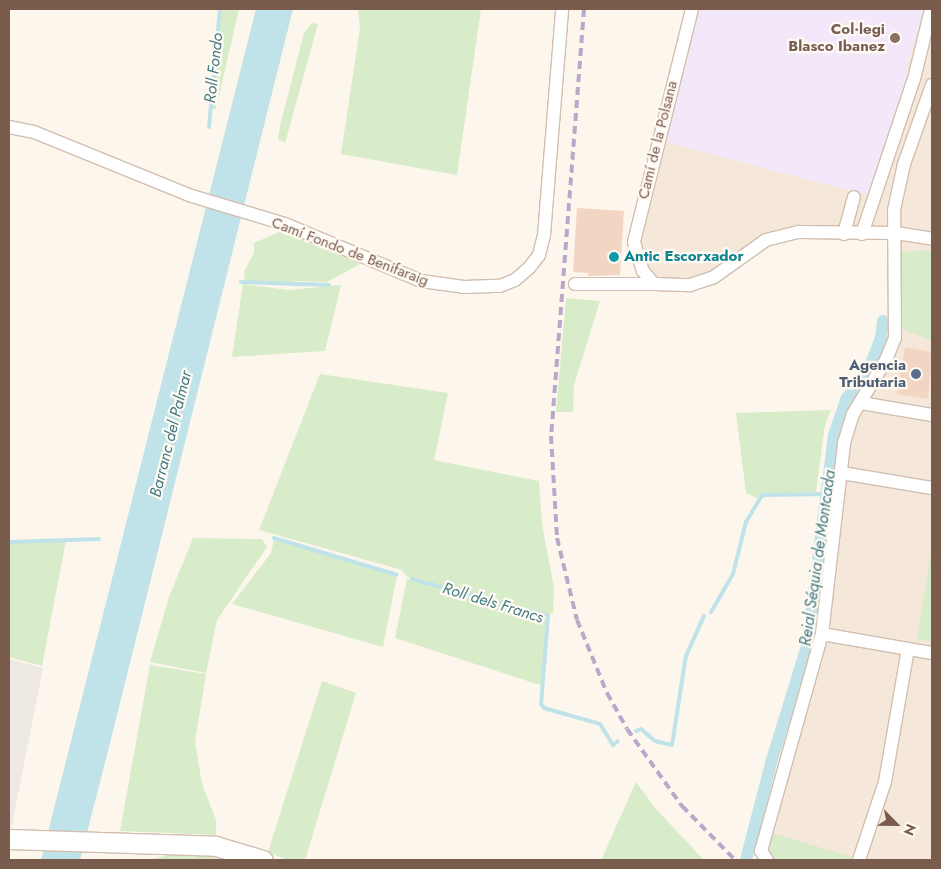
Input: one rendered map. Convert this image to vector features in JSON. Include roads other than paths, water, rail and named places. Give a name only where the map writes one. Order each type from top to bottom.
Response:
[{"type":"street","name":"Camí Fondo de Benifaraig","points":[[9,127],[34,132],[192,196],[257,218],[285,224],[421,281],[481,287],[515,280],[539,255],[544,235],[562,9]]},
{"type":"street","name":"Camí de la Polsana","points":[[654,284],[643,271],[634,242],[692,9]]},
{"type":"street","points":[[866,234],[914,79],[931,9]]},
{"type":"street","points":[[767,860],[761,851],[822,634],[844,443],[853,414],[861,403],[895,338],[896,233],[894,210],[898,188],[932,85]]},
{"type":"street","points":[[844,234],[854,197]]},
{"type":"street","points":[[575,284],[690,285],[714,277],[766,240],[799,232],[844,234],[896,233],[932,239]]},
{"type":"street","points":[[861,403],[932,415]]},
{"type":"street","points":[[842,473],[932,488]]},
{"type":"street","points":[[822,634],[932,654]]},
{"type":"street","points":[[859,860],[885,782],[908,649]]},
{"type":"street","points":[[9,839],[216,846],[262,860]]},
{"type":"water","name":"Barranc del Palmar","points":[[256,9],[293,9],[111,739],[80,860],[41,860]]},
{"type":"waterway","name":"Roll Fondo","points":[[209,127],[220,9]]},
{"type":"waterway","name":"Roll Fondo","points":[[241,282],[329,285]]},
{"type":"waterway","name":"Reial Séquia de Montcada","points":[[746,860],[771,763],[807,646],[834,435],[847,398],[869,369],[881,338],[883,321]]},
{"type":"waterway","points":[[711,612],[733,574],[746,522],[762,495],[828,494]]},
{"type":"waterway","name":"Roll dels Francs","points":[[274,538],[397,575]]},
{"type":"waterway","name":"Roll dels Francs","points":[[9,542],[99,539]]},
{"type":"waterway","name":"Roll dels Francs","points":[[412,579],[548,616],[541,704],[544,708],[600,724],[613,745],[618,741]]},
{"type":"waterway","points":[[636,731],[641,729],[655,741],[672,745],[686,656],[704,616]]},
{"type":"railway","points":[[584,9],[551,436],[557,538],[577,620],[607,693],[627,729],[682,806],[735,860]]},
{"type":"place","name":"Col·legi Blasco Ibanez","points":[[895,38]]},
{"type":"place","name":"Antic Escorxador","points":[[614,257]]},
{"type":"place","name":"Agencia Tributaria","points":[[916,374]]}]
